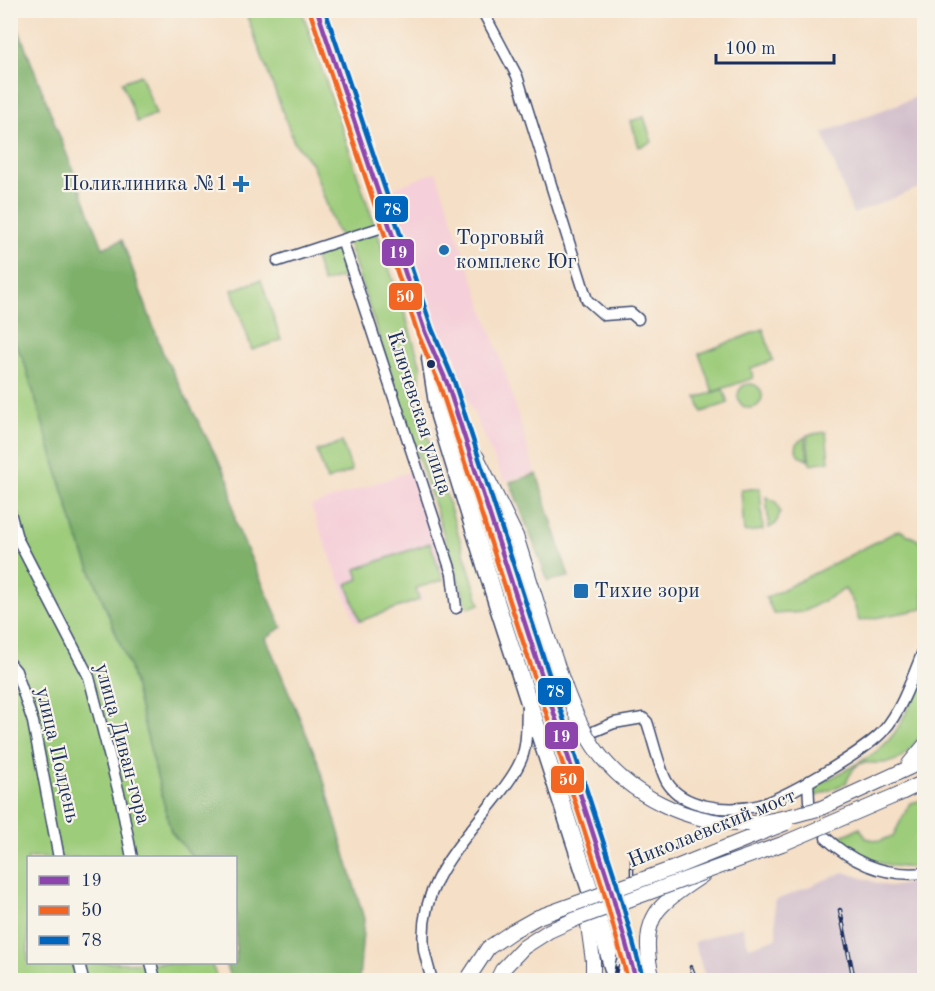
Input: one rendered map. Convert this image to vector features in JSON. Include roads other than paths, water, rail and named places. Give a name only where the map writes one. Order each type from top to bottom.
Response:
[{"type":"highway","points":[[317,10],[427,336],[447,383],[571,739],[609,884]]},
{"type":"highway","points":[[427,336],[439,416],[587,891]]},
{"type":"highway","points":[[618,914],[636,981]]},
{"type":"highway","points":[[593,923],[616,981]]},
{"type":"main road","points":[[458,418],[516,536],[564,684],[593,746],[612,768],[635,788],[659,803],[690,815],[716,821],[747,824],[814,805]]},
{"type":"main road","points":[[892,776],[911,763],[924,747]]},
{"type":"main road","name":"Николаевский мост","points":[[467,981],[488,948],[537,917],[674,868],[814,805],[892,776],[924,761]]},
{"type":"main road","name":"Николаевский мост","points":[[497,981],[502,970],[524,947],[549,931],[782,844],[924,782]]},
{"type":"main road","points":[[899,794],[924,791]]},
{"type":"main road","points":[[653,981],[647,946],[650,929],[659,908],[704,873]]},
{"type":"main road","points":[[593,923],[594,981]]},
{"type":"street","points":[[482,10],[517,76],[587,300],[604,315],[631,313],[638,319]]},
{"type":"street","points":[[278,261],[389,225]]},
{"type":"street","name":"Ключевская улица","points":[[338,241],[452,574],[456,608]]},
{"type":"street","name":"улица Диван-гора","points":[[10,512],[14,539],[88,677],[121,801],[132,856]]},
{"type":"street","points":[[595,731],[614,723],[643,718],[647,722],[667,782],[681,795],[710,807],[731,809],[752,807],[781,796],[866,747],[885,729],[898,709],[924,649]]},
{"type":"street","name":"улица Полдень","points":[[10,664],[16,671],[33,723],[59,856]]},
{"type":"street","points":[[432,981],[424,948],[426,916],[437,877],[522,760],[528,698]]},
{"type":"street","points":[[808,781],[814,805]]},
{"type":"street","points":[[826,838],[846,855],[874,869],[910,874],[924,873]]},
{"type":"street","points":[[79,964],[82,981]]},
{"type":"street","points":[[151,964],[154,981]]},
{"type":"railway","points":[[632,853],[632,875]]},
{"type":"railway","points":[[840,910],[854,980]]},
{"type":"railway","points":[[614,980],[627,911]]},
{"type":"railway","points":[[691,967],[696,980]]},
{"type":"place","name":"Поликлиника №1","points":[[241,184]]},
{"type":"place","name":"Торговый комплекс Юг","points":[[444,250]]},
{"type":"place","name":"Тихие зори","points":[[581,591]]}]
